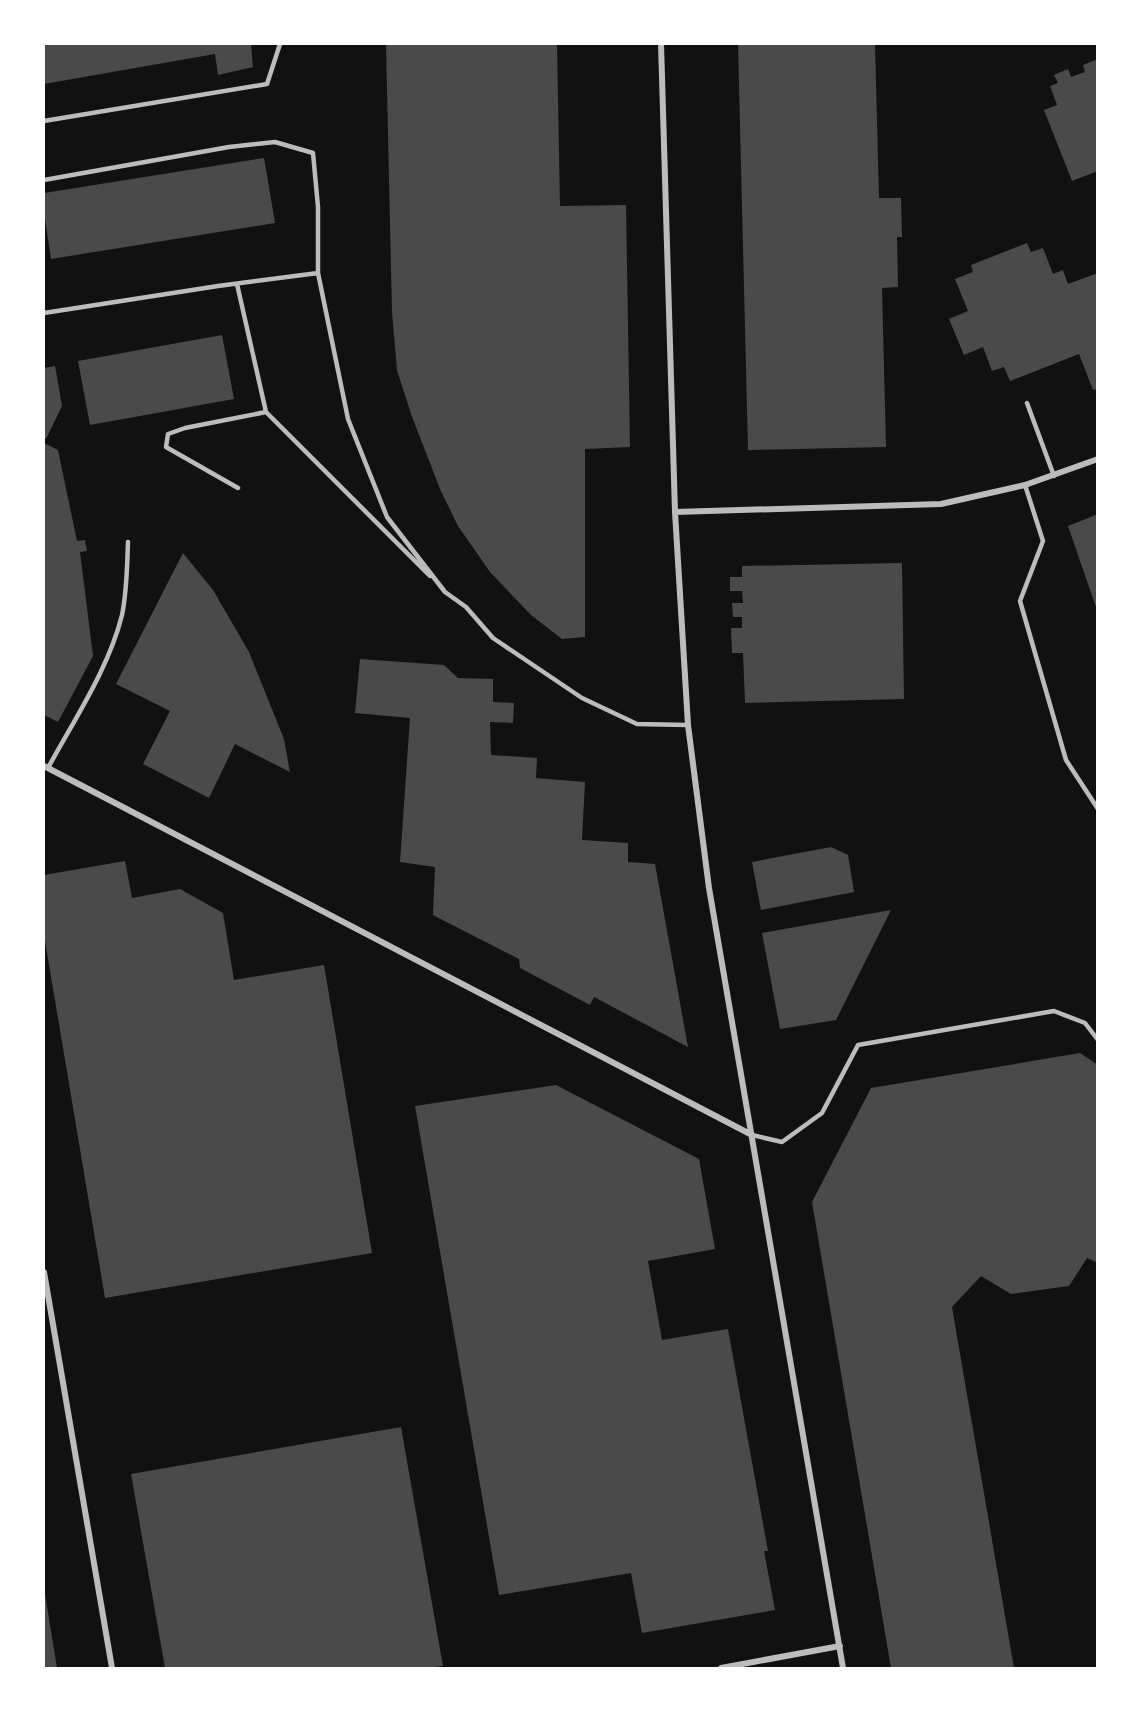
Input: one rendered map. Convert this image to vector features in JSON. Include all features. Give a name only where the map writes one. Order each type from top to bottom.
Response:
[{"type":"street","points":[[661,44],[675,512],[688,725],[709,888],[843,1668]]},
{"type":"street","points":[[675,512],[941,504],[1025,485],[1098,459]]},
{"type":"street","points":[[46,767],[752,1135]]},
{"type":"street","points":[[44,1272],[112,1668]]},
{"type":"street","points":[[721,1668],[840,1646]]},
{"type":"lane","points":[[44,121],[267,84],[280,44]]},
{"type":"lane","points":[[44,180],[229,147],[275,142],[314,153],[318,207],[318,273],[348,419],[387,517],[445,592]]},
{"type":"lane","points":[[44,313],[318,273]]},
{"type":"lane","points":[[237,284],[266,412],[445,592],[466,607],[493,638],[582,698],[638,724],[688,725]]},
{"type":"lane","points":[[1027,403],[1054,476]]},
{"type":"lane","points":[[238,488],[166,447],[168,434],[184,428],[266,412]]},
{"type":"lane","points":[[1025,485],[1043,541],[1020,601],[1066,760],[1098,809]]},
{"type":"lane","points":[[46,767],[97,678],[122,617],[127,588],[128,542]]},
{"type":"lane","points":[[752,1135],[782,1142],[822,1113],[858,1045],[1054,1011],[1085,1023],[1098,1040]]},
{"type":"building","points":[[44,44],[251,44],[253,67],[218,75],[215,54],[44,84]]},
{"type":"building","points":[[386,44],[557,44],[560,206],[626,205],[630,447],[585,449],[585,637],[562,639],[531,615],[490,572],[458,526],[440,489],[411,414],[397,370],[392,312]]},
{"type":"building","points":[[738,44],[875,44],[879,198],[901,198],[902,237],[897,237],[898,287],[882,288],[886,447],[748,450]]},
{"type":"building","points":[[1098,59],[1098,171],[1072,181],[1044,110],[1057,105],[1050,86],[1058,83],[1054,75],[1068,69],[1071,77],[1085,72],[1083,65]]},
{"type":"building","points":[[264,158],[275,223],[51,259],[44,212],[44,193]]},
{"type":"building","points":[[1027,243],[1031,252],[1043,248],[1053,274],[1063,270],[1068,284],[1098,273],[1098,389],[1093,390],[1079,354],[1010,381],[1004,367],[992,371],[983,347],[964,355],[949,319],[968,311],[955,279],[973,272],[971,265]]},
{"type":"building","points":[[222,335],[234,399],[90,425],[78,361]]},
{"type":"building","points":[[55,366],[62,406],[46,439],[44,438],[44,368]]},
{"type":"building","points":[[44,443],[58,450],[77,541],[85,540],[87,551],[80,552],[93,656],[58,722],[44,715]]},
{"type":"building","points":[[1098,514],[1098,610],[1097,610],[1068,526]]},
{"type":"building","points":[[183,553],[213,590],[249,652],[284,739],[290,772],[235,744],[209,798],[143,764],[170,711],[116,684]]},
{"type":"building","points":[[902,563],[904,699],[745,703],[743,653],[732,653],[731,628],[742,628],[742,617],[733,617],[732,603],[743,603],[742,591],[730,591],[730,577],[742,577],[742,566]]},
{"type":"building","points":[[360,659],[444,665],[458,678],[493,679],[493,702],[514,703],[513,723],[490,722],[491,755],[537,758],[536,778],[585,782],[582,840],[628,843],[628,862],[655,864],[688,1047],[594,997],[590,1005],[520,968],[519,959],[433,915],[435,867],[400,862],[410,718],[355,713]]},
{"type":"building","points":[[831,847],[848,855],[854,892],[761,910],[752,862]]},
{"type":"building","points":[[125,861],[132,898],[180,889],[223,913],[234,980],[324,965],[372,1253],[105,1298],[44,935],[44,875]]},
{"type":"building","points":[[891,910],[836,1020],[780,1029],[762,933]]},
{"type":"building","points":[[1080,1053],[1098,1065],[1098,1263],[1087,1258],[1069,1286],[1011,1294],[981,1276],[952,1307],[1014,1668],[891,1668],[812,1202],[871,1088]]},
{"type":"building","points":[[556,1085],[699,1159],[715,1249],[648,1261],[662,1340],[728,1329],[768,1551],[764,1551],[775,1610],[642,1633],[631,1573],[499,1595],[415,1106]]},
{"type":"building","points":[[401,1427],[443,1666],[426,1668],[165,1668],[131,1474]]},
{"type":"building","points":[[45,1594],[57,1668],[44,1668]]}]
